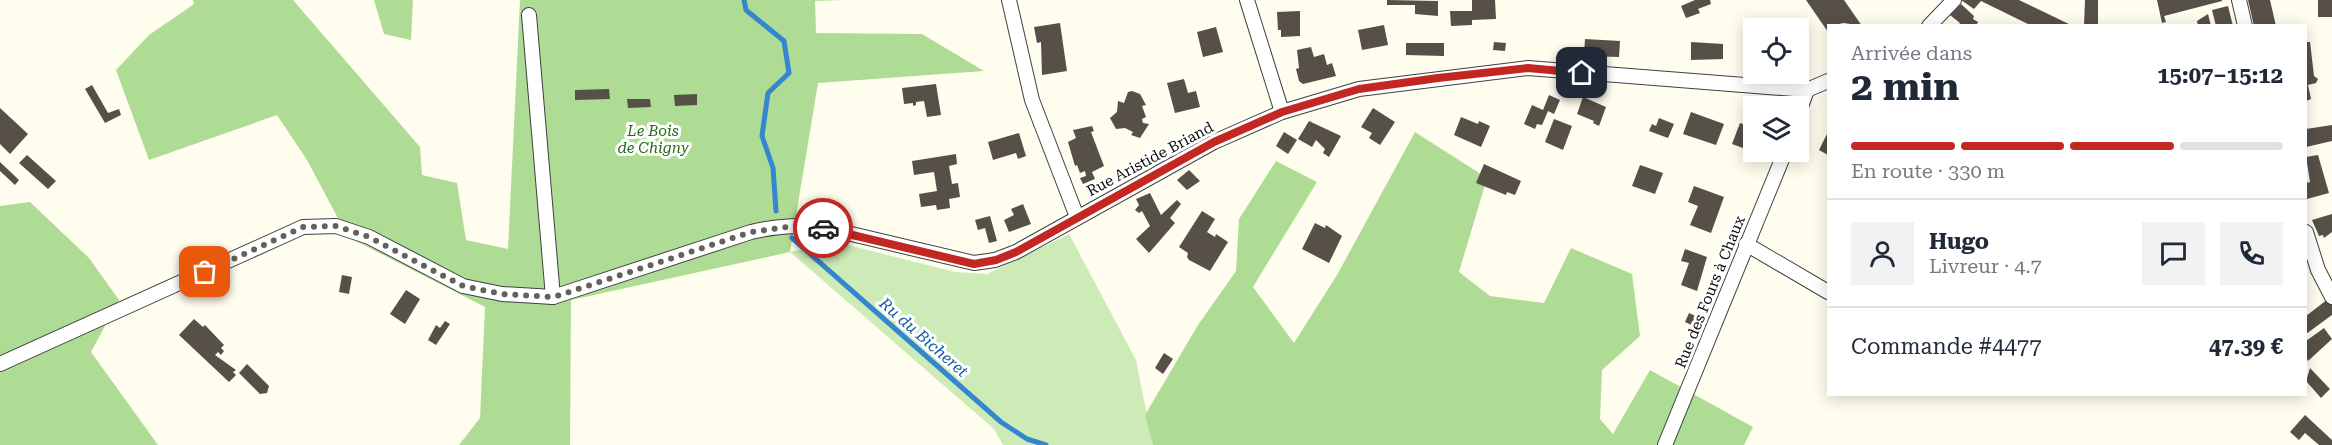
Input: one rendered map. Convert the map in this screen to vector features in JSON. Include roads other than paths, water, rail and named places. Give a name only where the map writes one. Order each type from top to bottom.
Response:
[{"type":"street","points":[[1009,0],[1032,100],[1077,217]]},
{"type":"street","points":[[1247,0],[1282,112]]},
{"type":"street","points":[[1931,24],[1954,0]]},
{"type":"street","points":[[2239,0],[2245,24]]},
{"type":"street","points":[[0,364],[303,227],[336,226],[369,237],[463,286],[502,294],[554,297],[529,15]]},
{"type":"street","name":"Rue Aristide Briand","points":[[554,297],[751,232],[776,227],[802,225],[826,228],[974,264],[996,260],[1016,252],[1214,142],[1282,112],[1359,89],[1528,68],[1807,90]]},
{"type":"street","points":[[1805,96],[1807,90],[1827,81]]},
{"type":"street","name":"Rue des Fours à Chaux","points":[[1665,445],[1781,162]]},
{"type":"street","points":[[2307,235],[2318,270],[2332,297]]},
{"type":"street","points":[[1746,244],[1827,291]]},
{"type":"waterway","name":"Ru du Bicheret","points":[[744,0],[746,10],[784,41],[789,73],[768,93],[762,136],[773,168],[776,211]]},
{"type":"waterway","name":"Ru du Bicheret","points":[[792,238],[1001,422],[1027,439],[1046,445]]},
{"type":"park label","name":"Le Bois de Chigny","points":[[653,140]]}]
